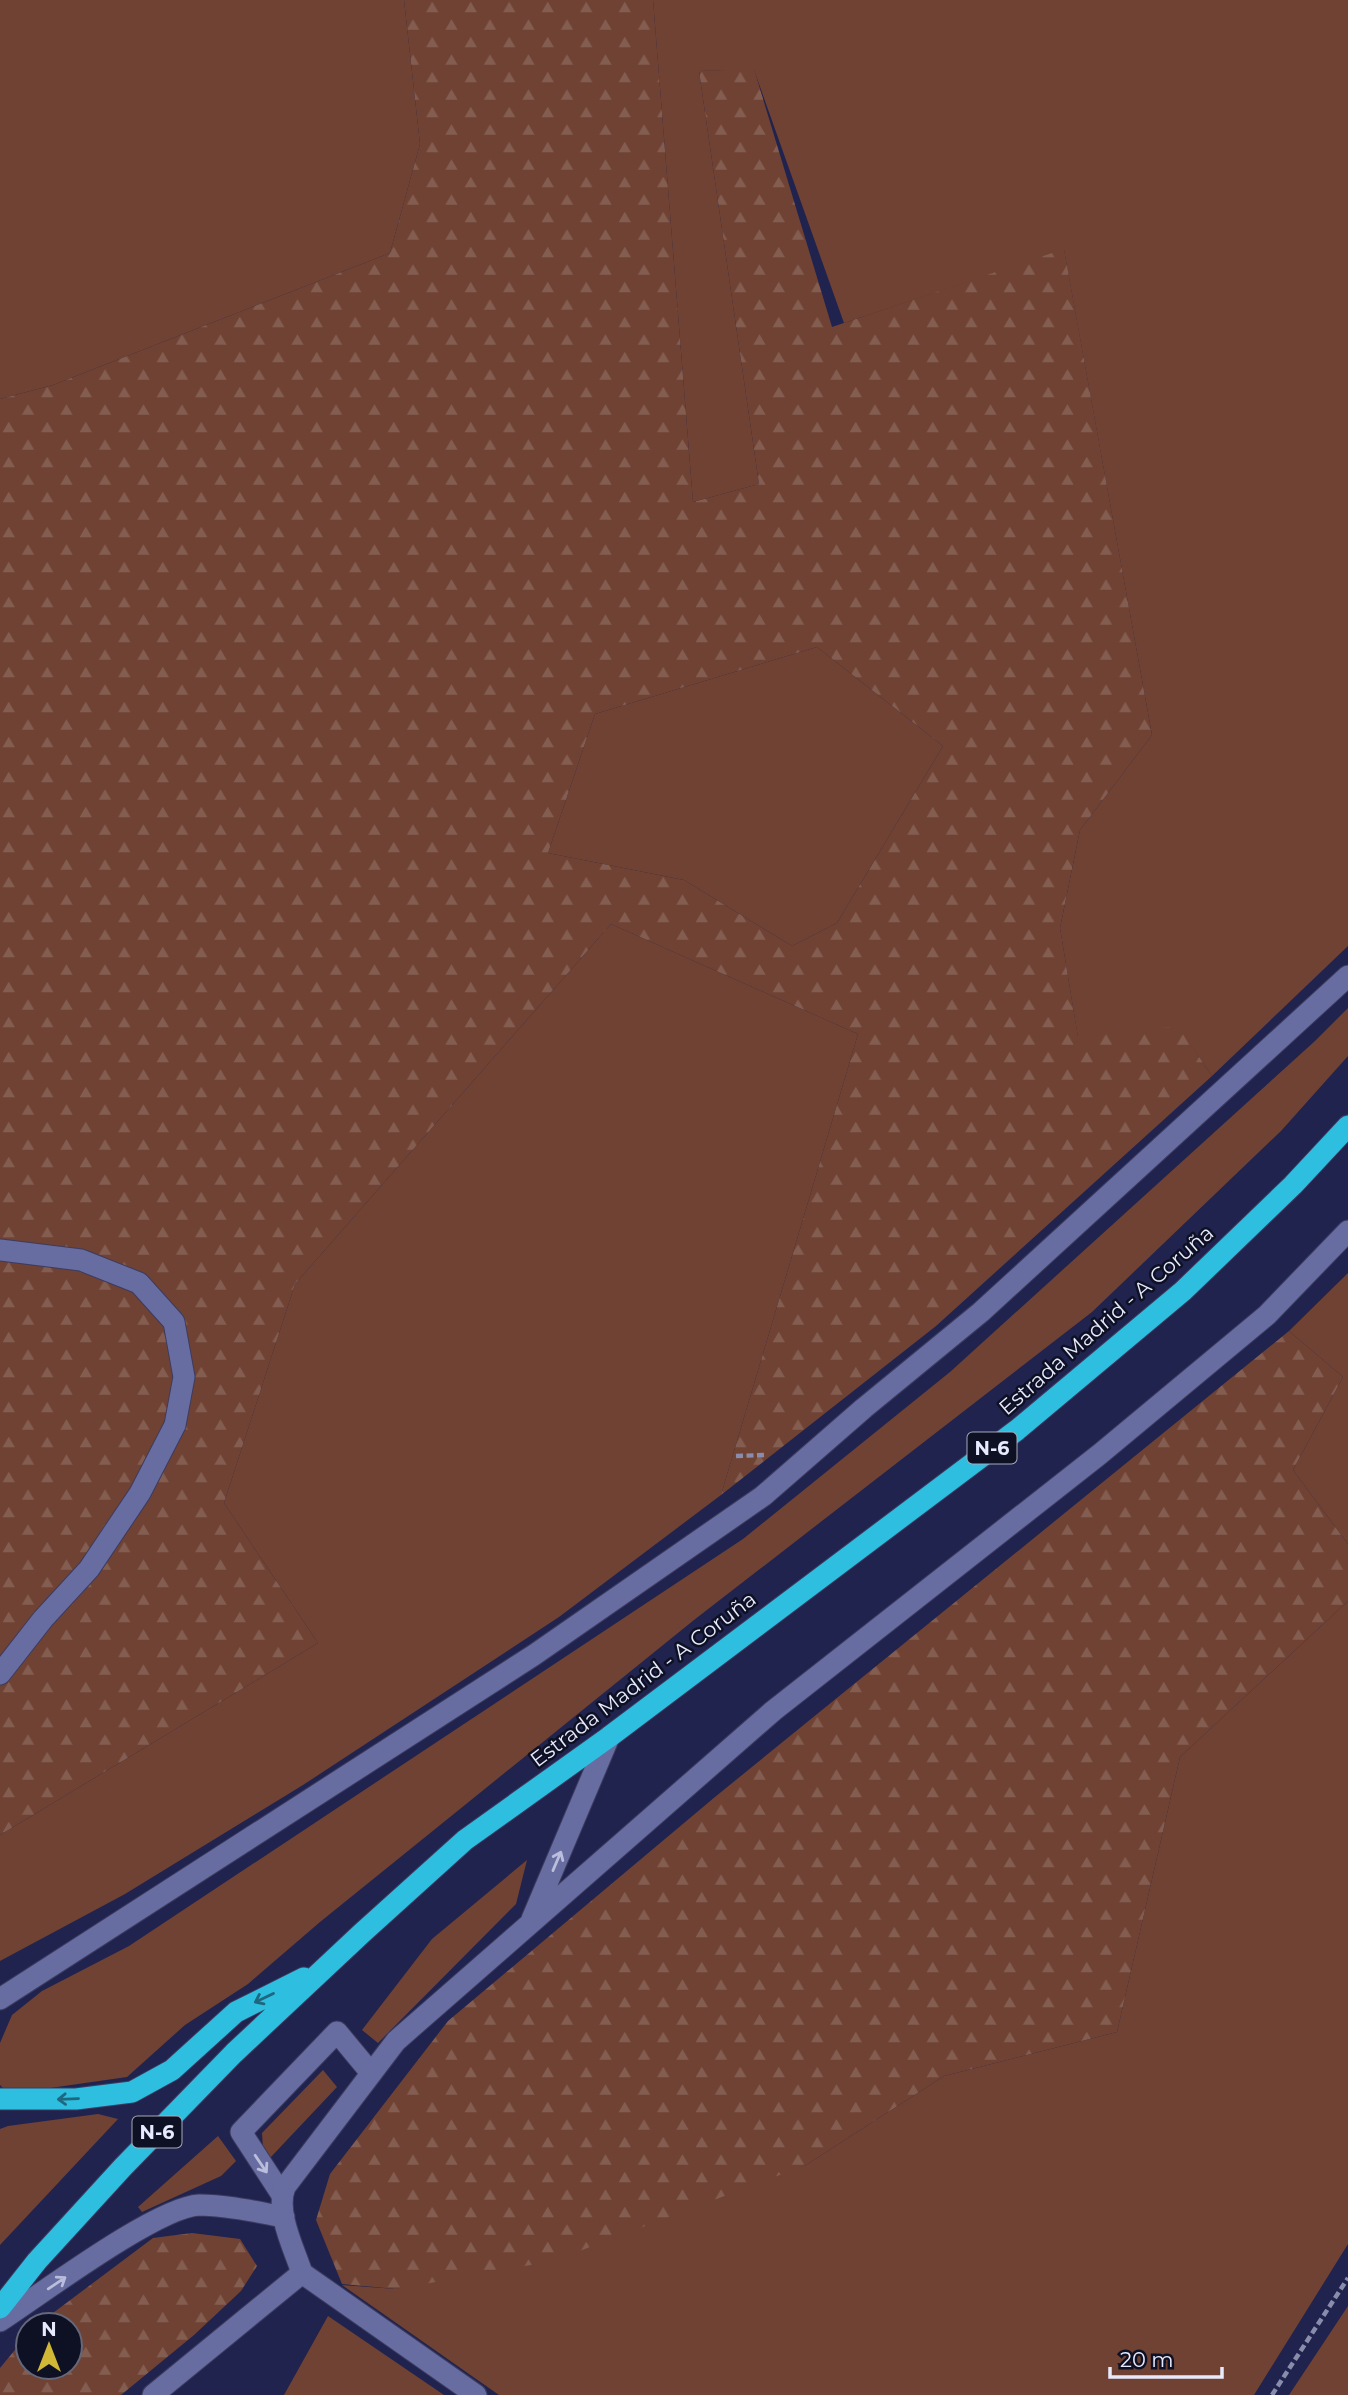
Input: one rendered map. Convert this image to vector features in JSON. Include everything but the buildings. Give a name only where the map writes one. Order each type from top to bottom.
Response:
[{"type":"highway","name":"Estrada Madrid - A Coruña","points":[[0,2308],[37,2262],[123,2167],[234,2053],[466,1840],[608,1737],[1027,1421],[1183,1291],[1293,1185],[1348,1126]]},
{"type":"highway","points":[[0,2099],[76,2099],[132,2092],[172,2070],[236,2012],[325,1967]]},
{"type":"street","points":[[0,1999],[534,1655],[763,1496],[864,1408],[981,1312],[1348,976]]},
{"type":"street","points":[[476,2395],[302,2273],[284,2217],[282,2195],[285,2187],[396,2042],[773,1711],[1100,1454],[1267,1315],[1348,1231]]},
{"type":"street","points":[[0,1250],[81,1259],[139,1283],[174,1322],[184,1377],[175,1425],[140,1493],[89,1569],[43,1619],[0,1675]]},
{"type":"street","points":[[530,1924],[608,1737]]},
{"type":"street","points":[[282,2195],[241,2132],[337,2032],[371,2073]]},
{"type":"street","points":[[0,2321],[126,2237],[180,2209],[198,2205],[284,2217]]},
{"type":"street","points":[[153,2395],[302,2273]]},
{"type":"path","points":[[1272,2395],[1348,2278]]},
{"type":"green space","points":[[0,0],[404,0],[420,144],[390,253],[53,385],[0,399]]},
{"type":"green space","points":[[404,0],[653,0],[693,502],[759,484],[699,71],[754,69],[832,327],[1064,249],[1152,735],[1080,830],[1060,928],[1078,1037],[1178,1026],[1212,1076],[936,1326],[721,1495],[858,1034],[611,924],[295,1284],[224,1503],[318,1643],[0,1835],[0,399],[53,385],[390,253],[420,144]],"holes":[[[817,647],[943,746],[837,923],[792,946],[684,880],[548,853],[595,714]]]},
{"type":"green space","points":[[653,0],[1348,0],[1348,946],[1212,1076],[1178,1027],[1078,1038],[1060,928],[1080,830],[1152,735],[1064,250],[844,323],[754,70],[699,71],[759,484],[693,502]]},
{"type":"green space","points":[[817,647],[943,746],[837,923],[792,946],[684,880],[548,853],[595,714]]},
{"type":"green space","points":[[611,924],[858,1034],[721,1495],[559,1617],[303,1785],[125,1894],[0,1961],[0,1835],[318,1643],[224,1503],[295,1284]]},
{"type":"green space","points":[[1348,1008],[1348,1056],[1281,1131],[1092,1312],[694,1620],[320,1922],[248,1984],[185,2025],[127,2077],[22,2092],[0,2085],[0,2043],[12,2015],[42,1991],[129,1946],[743,1539],[950,1372]]},
{"type":"green space","points":[[1348,1273],[1348,1544],[1293,1470],[1343,1377],[1289,1331]]},
{"type":"green space","points":[[1289,1331],[1343,1377],[1293,1470],[1348,1544],[1348,1601],[1180,1757],[1117,2032],[944,2076],[806,2165],[553,2261],[396,2289],[342,2284],[316,2220],[330,2174],[448,2021],[715,1797]]},
{"type":"green space","points":[[1348,1601],[1348,2244],[1254,2395],[499,2395],[342,2285],[396,2289],[806,2165],[944,2076],[1117,2032],[1180,1757]]},
{"type":"green space","points":[[527,1860],[516,1904],[378,2043],[362,2030],[432,1939]]},
{"type":"green space","points":[[323,2070],[337,2087],[270,2158],[263,2148],[262,2133]]},
{"type":"green space","points":[[98,2114],[118,2119],[0,2245],[0,2129]]},
{"type":"green space","points":[[218,2136],[236,2161],[221,2176],[142,2212],[138,2207]]},
{"type":"green space","points":[[192,2233],[240,2239],[257,2266],[241,2291],[194,2335],[121,2395],[0,2395],[0,2368],[14,2351],[14,2381],[84,2381],[84,2311],[56,2311],[153,2238]]},
{"type":"green space","points":[[1348,2306],[1348,2395],[1289,2395]]},
{"type":"green space","points":[[328,2316],[444,2395],[284,2395]]}]
